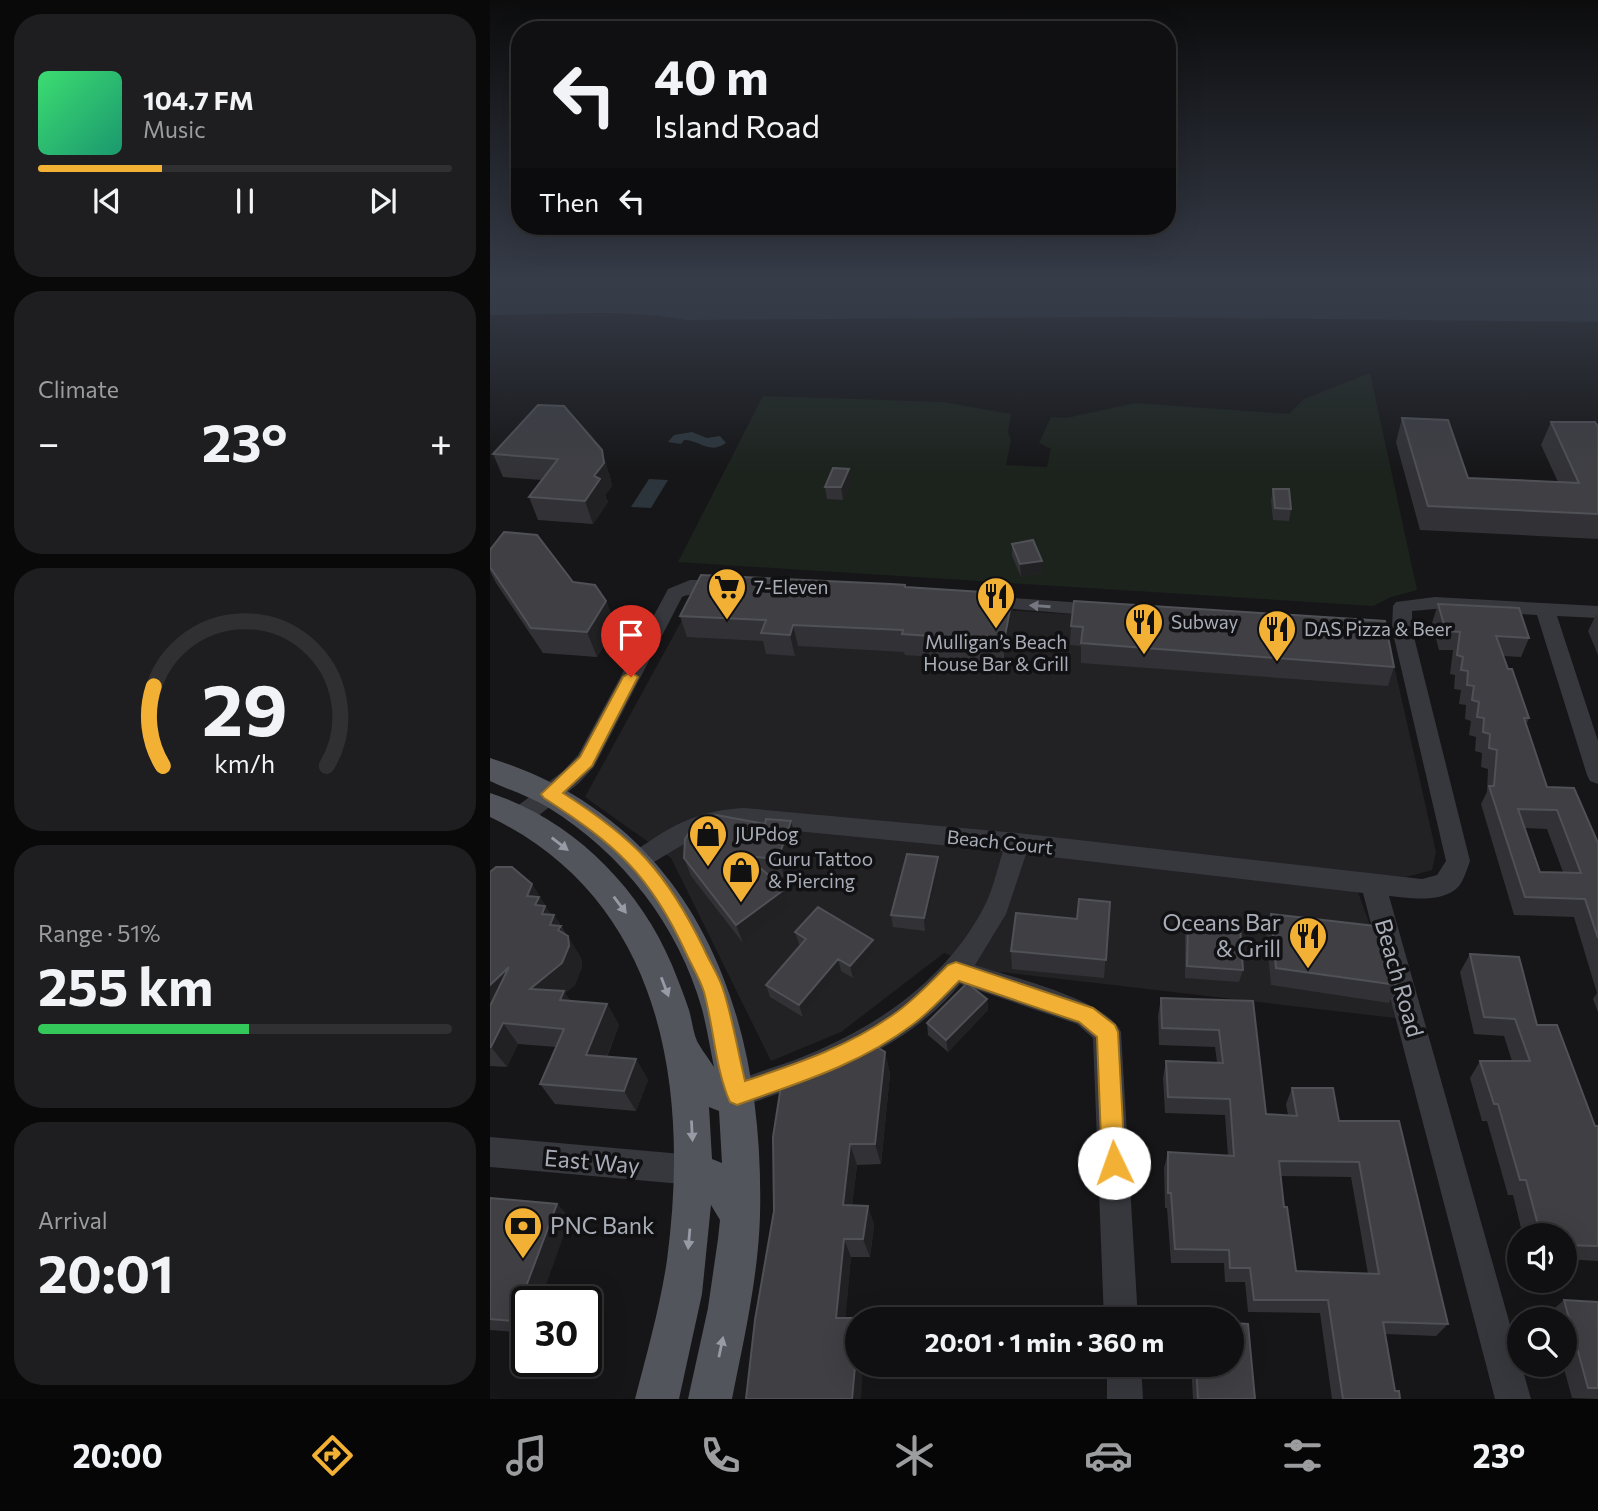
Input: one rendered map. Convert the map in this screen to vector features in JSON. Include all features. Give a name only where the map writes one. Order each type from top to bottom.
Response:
[{"type":"main road","points":[[490,769],[550,794],[602,827],[639,861],[677,912],[706,972],[727,1042],[737,1094],[741,1169],[740,1217],[731,1294],[710,1399]]},
{"type":"main road","points":[[490,804],[553,838],[598,877],[622,906],[653,958],[671,1003],[688,1084],[693,1170],[683,1285],[657,1399]]},
{"type":"main road","points":[[681,1043],[707,1088],[722,1095],[737,1094]]},
{"type":"main road","points":[[693,1170],[719,1181],[740,1217]]},
{"type":"street","points":[[519,818],[571,777],[586,761],[675,593],[700,585],[737,587]]},
{"type":"street","points":[[969,601],[1124,612]]},
{"type":"street","points":[[1373,884],[1434,888],[1451,878],[1458,860],[1391,629],[1403,607],[1417,603],[1448,603],[1598,612]]},
{"type":"street","points":[[1545,609],[1598,775]]},
{"type":"street","name":"Beach Court","points":[[639,861],[686,827],[718,818],[744,817],[1017,843],[1373,884]]},
{"type":"street","points":[[737,1094],[831,1062],[871,1041],[907,1017],[956,971],[977,943],[994,912],[1017,843]]},
{"type":"street","name":"Beach Road","points":[[1373,884],[1514,1399]]},
{"type":"street","points":[[956,971],[1086,1014],[1107,1032],[1120,1307]]},
{"type":"street","name":"East Way","points":[[490,1152],[693,1170]]},
{"type":"street","points":[[1124,1377],[1125,1399]]},
{"type":"shaded area","points":[[1370,373],[1417,590],[1391,597],[1373,606],[678,562],[763,396],[944,402],[1011,414],[1008,431],[1011,441],[1006,465],[1047,467],[1051,449],[1039,443],[1051,417],[1066,418],[1135,403],[1289,414],[1304,399]]},
{"type":"shaded area","points":[[692,432],[707,438],[720,436],[726,443],[715,448],[684,440],[681,444],[668,442],[674,435]]},
{"type":"shaded area","points":[[649,479],[668,480],[651,508],[631,507]]},
{"type":"shaded area","points":[[698,591],[1387,634],[1436,852],[1432,870],[1406,877],[1351,873],[1404,1019],[992,971],[944,953],[841,1032],[771,1061],[671,858],[585,797]]},
{"type":"building","points":[[538,405],[564,406],[602,450],[604,463],[594,476],[600,479],[585,501],[529,497],[558,459],[493,454]]},
{"type":"building","points":[[1402,418],[1448,420],[1468,478],[1579,483],[1551,422],[1595,422],[1598,427],[1598,514],[1428,506]]},
{"type":"building","points":[[833,468],[849,469],[841,487],[825,487]]},
{"type":"building","points":[[1273,489],[1289,489],[1291,509],[1275,508]]},
{"type":"building","points":[[504,532],[537,535],[573,582],[595,585],[606,601],[587,632],[531,628],[490,567],[490,550]]},
{"type":"building","points":[[1033,540],[1042,561],[1020,564],[1012,544]]},
{"type":"building","points":[[701,575],[891,584],[1013,594],[1004,641],[902,634],[903,630],[793,625],[790,635],[761,633],[766,620],[680,616]]},
{"type":"building","points":[[1074,601],[1385,621],[1394,667],[1081,643],[1083,627],[1071,626]]},
{"type":"building","points":[[1438,604],[1519,608],[1529,638],[1496,636],[1508,669],[1512,669],[1529,718],[1524,718],[1547,787],[1574,788],[1598,843],[1598,938],[1585,899],[1525,897],[1489,786],[1494,786],[1497,750],[1489,748],[1490,734],[1483,732],[1484,718],[1477,717],[1479,702],[1472,700],[1474,686],[1467,685],[1468,671],[1461,670],[1463,657],[1457,655],[1460,632],[1446,631]],"holes":[[[1518,809],[1557,810],[1581,873],[1540,872]]]},
{"type":"building","points":[[716,815],[765,824],[766,819],[791,821],[778,859],[746,856],[785,889],[736,925],[684,858],[685,839],[697,820]]},
{"type":"building","points":[[907,854],[938,857],[924,918],[891,915]]},
{"type":"building","points":[[496,867],[512,867],[532,884],[527,896],[539,897],[535,905],[545,906],[542,914],[554,915],[550,925],[561,926],[558,930],[568,936],[569,946],[562,963],[530,989],[564,991],[560,1000],[607,1004],[586,1055],[636,1059],[624,1091],[540,1084],[564,1029],[503,1023],[490,1047],[490,1006],[509,967],[490,985],[490,872]]},
{"type":"building","points":[[1079,899],[1110,902],[1106,960],[1011,951],[1016,913],[1077,919]]},
{"type":"building","points":[[818,907],[873,940],[850,966],[838,959],[799,1005],[766,985],[806,939],[795,932]]},
{"type":"building","points":[[1271,914],[1375,926],[1397,985],[1276,968]]},
{"type":"building","points":[[1188,922],[1240,927],[1243,970],[1187,966]]},
{"type":"building","points":[[1470,954],[1519,957],[1537,1025],[1557,1025],[1595,1126],[1598,1126],[1598,1246],[1577,1245],[1577,1223],[1538,1223],[1526,1180],[1520,1180],[1498,1104],[1494,1104],[1480,1061],[1530,1061],[1515,1019],[1484,1017]]},
{"type":"building","points":[[967,983],[987,999],[946,1040],[927,1023]]},
{"type":"building","points":[[1161,998],[1253,1001],[1266,1114],[1297,1116],[1292,1088],[1333,1088],[1339,1121],[1399,1121],[1448,1324],[1383,1322],[1395,1391],[1399,1391],[1400,1399],[1343,1399],[1328,1300],[1254,1300],[1250,1268],[1230,1268],[1229,1250],[1175,1249],[1171,1193],[1168,1193],[1168,1152],[1234,1156],[1230,1099],[1168,1097],[1166,1061],[1223,1063],[1219,1030],[1162,1028]],"holes":[[[1279,1161],[1359,1162],[1379,1274],[1296,1271]]]},
{"type":"building","points":[[874,1045],[885,1052],[875,1144],[850,1144],[843,1205],[868,1206],[863,1239],[844,1239],[836,1318],[845,1318],[845,1377],[854,1377],[852,1399],[746,1399],[755,1320],[774,1211],[773,1137],[781,1086]]},
{"type":"building","name":"PNC Bank","points":[[490,1198],[557,1204],[526,1286],[511,1286],[511,1321],[490,1319]]},
{"type":"building","points":[[1564,1300],[1598,1302],[1598,1388],[1588,1388],[1577,1348],[1577,1307],[1566,1307]]},
{"type":"building","points":[[1244,1324],[1248,1324],[1255,1399],[1198,1399],[1197,1377],[1244,1377]]},
{"type":"place","name":"7-Eleven","points":[[727,621]]},
{"type":"place","name":"Mulligan’s Beach House Bar & Grill","points":[[996,630]]},
{"type":"place","name":"Subway","points":[[1144,656]]},
{"type":"place","name":"DAS Pizza & Beer","points":[[1277,663]]},
{"type":"place","name":"JUPdog","points":[[708,868]]},
{"type":"place","name":"Guru Tattoo & Piercing","points":[[741,904]]},
{"type":"place","name":"Oceans Bar & Grill","points":[[1308,970]]},
{"type":"place","name":"PNC Bank","points":[[523,1260]]},
{"type":"route","points":[[631,677],[586,761],[550,794],[602,827],[619,842],[639,861],[677,912],[713,990],[737,1094],[831,1062],[871,1041],[907,1017],[956,971],[1086,1014],[1107,1032],[1114,1163]]}]
